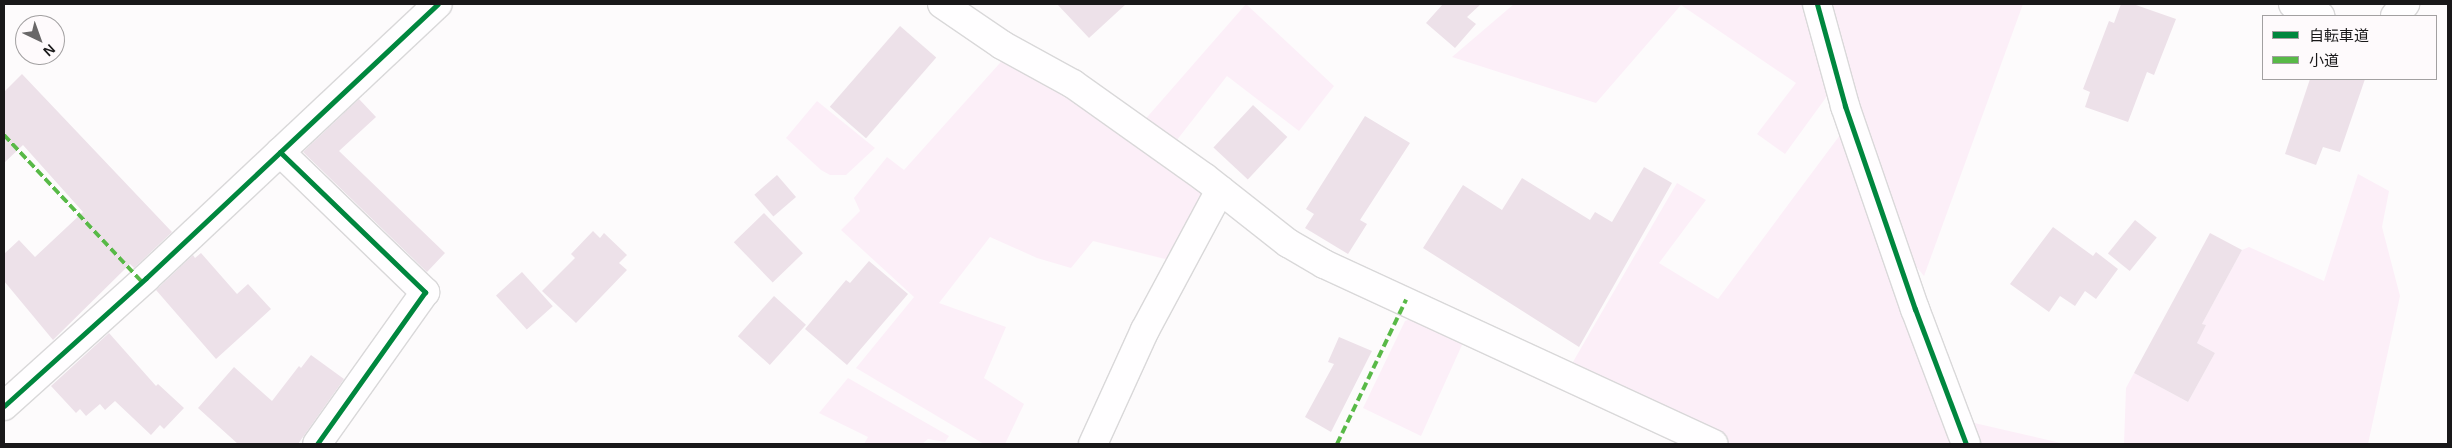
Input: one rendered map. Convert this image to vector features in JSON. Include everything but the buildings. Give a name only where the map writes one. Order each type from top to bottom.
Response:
[{"type":"street","points":[[4,406],[438,4]]},
{"type":"street","points":[[942,4],[1002,45],[1074,84],[1220,190],[1288,243],[1324,264],[1712,444]]},
{"type":"street","points":[[1817,4],[1848,115],[1915,309],[1966,444]]},
{"type":"street","points":[[2292,4],[2318,15]]},
{"type":"street","points":[[2396,15],[2406,4]]},
{"type":"street","points":[[280,152],[425,292],[317,444]]},
{"type":"street","points":[[1093,444],[1145,330],[1220,190]]},
{"type":"shaded area","points":[[1246,4],[1334,86],[1299,131],[1227,76],[1173,145],[1142,123]]},
{"type":"shaded area","points":[[1514,4],[1807,4],[1830,92],[1785,154],[1757,134],[1796,83],[1681,5],[1596,103],[1452,57]]},
{"type":"shaded area","points":[[1829,4],[2023,4],[1924,276],[1909,258],[1863,123]]},
{"type":"shaded area","points":[[1008,54],[1206,185],[1177,262],[1093,241],[1071,268],[1037,258],[990,237],[939,303],[1006,327],[984,378],[1024,404],[1005,444],[984,444],[856,368],[914,297],[841,230],[860,211],[854,198],[887,157],[904,170]]},
{"type":"shaded area","points":[[817,101],[875,148],[846,175],[830,175],[821,170],[786,138]]},
{"type":"shaded area","points":[[1843,131],[1954,444],[1728,444],[1570,367],[1677,183],[1706,200],[1659,263],[1718,299]]},
{"type":"shaded area","points":[[2358,174],[2389,191],[2382,227],[2400,296],[2368,444],[2124,444],[2126,388],[2134,373],[2188,402],[2215,353],[2197,343],[2205,325],[2202,324],[2242,250],[2249,247],[2324,281]]},
{"type":"shaded area","points":[[1421,315],[1466,336],[1421,436],[1363,408],[1405,321]]},
{"type":"shaded area","points":[[848,378],[949,436],[945,442],[928,439],[922,444],[864,444],[868,437],[819,413]]},
{"type":"shaded area","points":[[1970,422],[2065,444],[1977,444]]},
{"type":"marked path","points":[[4,135],[142,282]]},
{"type":"marked path","points":[[1337,444],[1406,300]]},
{"type":"cycle path","points":[[4,406],[146,278],[438,4]]},
{"type":"cycle path","points":[[1817,4],[1845,106],[1915,309],[1966,444]]},
{"type":"cycle path","points":[[280,152],[425,292],[317,444]]}]
